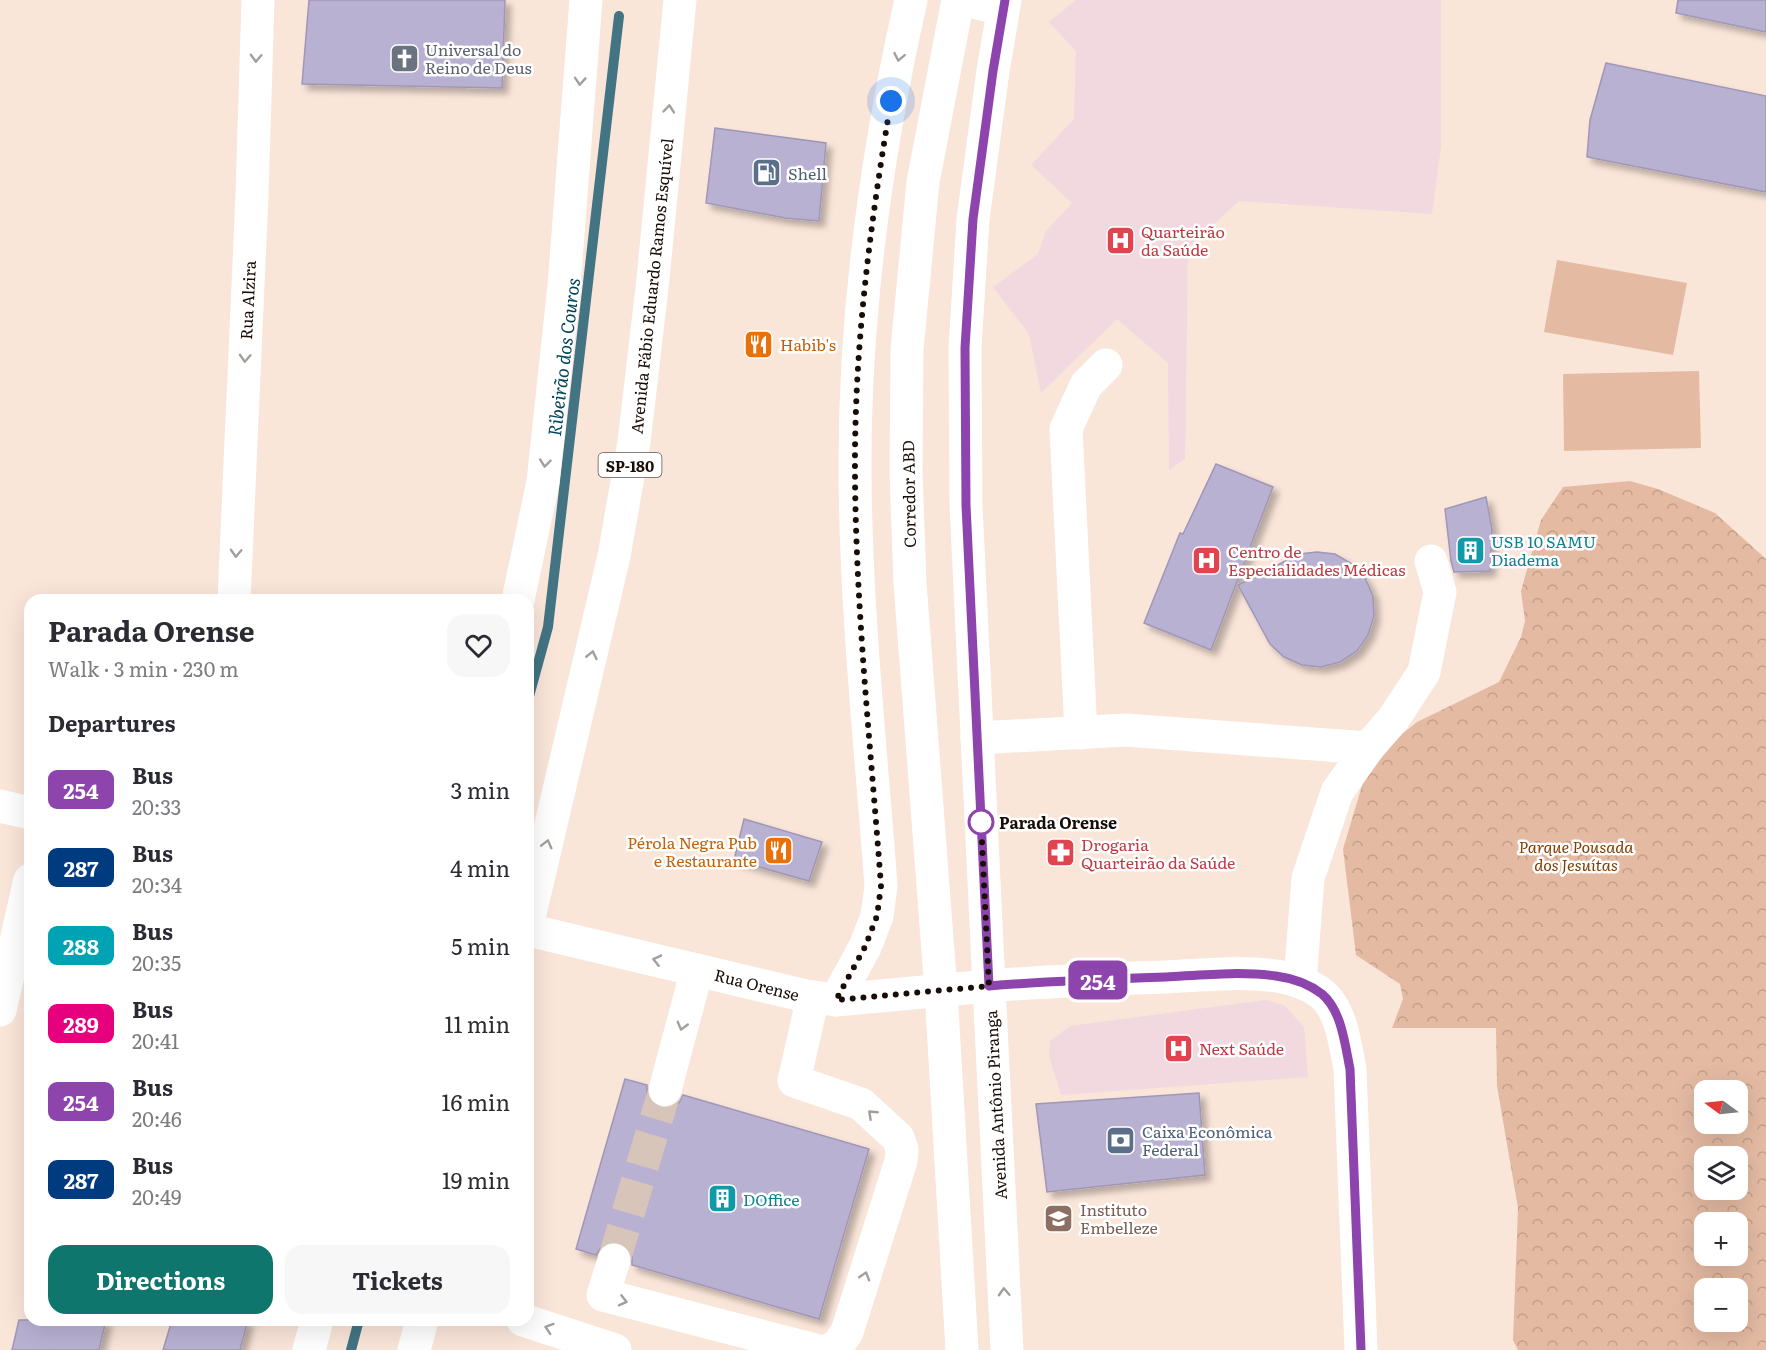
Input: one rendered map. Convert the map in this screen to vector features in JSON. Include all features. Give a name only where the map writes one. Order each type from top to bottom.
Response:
[{"type":"main road","name":"Rua Alzira","points":[[234,594],[252,207],[258,0]]},
{"type":"main road","points":[[519,594],[543,482],[564,286],[586,0]]},
{"type":"main road","name":"Avenida Fábio Eduardo Ramos Esquível","points":[[534,897],[612,568],[634,442],[653,279],[680,0]]},
{"type":"main road","points":[[829,1350],[838,1345],[847,1332],[901,1161],[902,1149],[898,1138],[861,1104],[794,1082],[824,998],[865,947],[877,916],[881,886],[859,585],[855,474],[859,342],[873,207],[898,58],[911,0]]},
{"type":"main road","name":"Corredor ABD","points":[[942,991],[910,583],[906,472],[907,349],[923,182],[958,0]]},
{"type":"main road","points":[[964,0],[1004,5]]},
{"type":"main road","name":"Avenida Antônio Piranga","points":[[1004,5],[973,219],[965,348],[966,505],[1007,1350]]},
{"type":"main road","points":[[1081,733],[1066,429],[1086,385],[1106,365]]},
{"type":"main road","points":[[1300,982],[1308,878],[1337,792],[1368,748],[1394,718],[1424,672],[1440,592],[1431,561]]},
{"type":"main road","points":[[977,738],[1125,730],[1368,748]]},
{"type":"main road","points":[[0,806],[24,812]]},
{"type":"main road","points":[[0,1010],[24,906]]},
{"type":"main road","name":"Rua Orense","points":[[534,931],[824,998],[942,991],[1036,982],[1234,974],[1276,976],[1300,982],[1321,993],[1333,1005],[1350,1069],[1362,1350]]},
{"type":"main road","points":[[664,1090],[697,970]]},
{"type":"main road","points":[[942,991],[962,1350]]},
{"type":"main road","points":[[614,1260],[603,1295],[815,1350]]},
{"type":"main road","points":[[534,1324],[615,1350]]},
{"type":"main road","points":[[309,1350],[315,1326]]},
{"type":"main road","points":[[414,1350],[420,1326]]},
{"type":"shaded area","name":"Quarteirão da Saúde","points":[[1076,0],[1441,0],[1441,146],[1432,214],[1239,201],[1188,248],[1185,459],[1169,470],[1168,363],[1117,319],[1041,393],[1029,334],[993,287],[1038,254],[1046,231],[1072,203],[1031,165],[1074,119],[1076,51],[1049,22]]},
{"type":"shaded area","name":"Next Saúde","points":[[1266,1000],[1285,1006],[1304,1027],[1308,1077],[1061,1095],[1049,1056],[1050,1041],[1070,1026]]},
{"type":"green space","points":[[1557,260],[1687,283],[1673,355],[1544,332]]},
{"type":"green space","points":[[1699,371],[1701,448],[1564,451],[1563,374]]},
{"type":"green space","name":"Parque Pousada dos Jesuítas","points":[[1630,481],[1658,489],[1715,513],[1766,559],[1766,1350],[1518,1350],[1513,1340],[1518,1208],[1497,1086],[1496,1028],[1392,1028],[1403,999],[1400,984],[1356,955],[1343,849],[1364,779],[1391,743],[1417,722],[1499,682],[1521,637],[1525,621],[1521,591],[1541,520],[1563,487]]},
{"type":"building","name":"Universal do Reino de Deus","points":[[309,0],[505,0],[502,88],[302,84]]},
{"type":"building","points":[[1678,0],[1766,0],[1766,32],[1676,13]]},
{"type":"building","points":[[1606,63],[1766,96],[1766,192],[1587,157],[1590,120]]},
{"type":"building","name":"Shell","points":[[715,128],[826,143],[819,221],[785,218],[706,203]]},
{"type":"building","name":"Centro de Especialidades Médicas","points":[[1216,464],[1273,487],[1211,650],[1144,623],[1180,533],[1183,534]]},
{"type":"building","name":"USB 10 SAMU Diadema","points":[[1486,497],[1492,529],[1490,571],[1454,572],[1445,509]]},
{"type":"building","points":[[1317,552],[1335,554],[1352,564],[1365,578],[1373,596],[1374,616],[1368,635],[1357,651],[1340,662],[1321,667],[1302,665],[1284,657],[1270,644],[1238,585],[1299,554]]},
{"type":"building","name":"Pérola Negra Pub e Restaurante","points":[[744,819],[822,842],[809,881],[734,860]]},
{"type":"building","name":"DOffice","points":[[625,1079],[647,1085],[647,1095],[651,1103],[660,1108],[670,1108],[679,1103],[683,1095],[869,1149],[819,1319],[632,1265],[632,1257],[628,1248],[619,1242],[611,1242],[602,1246],[596,1255],[576,1249]]},
{"type":"building","name":"Caixa Econômica Federal","points":[[1199,1093],[1205,1175],[1047,1192],[1036,1104]]},
{"type":"building","points":[[19,1320],[24,1320],[24,1326],[105,1326],[99,1350],[12,1350]]},
{"type":"building","points":[[170,1326],[246,1326],[240,1350],[163,1350]]},
{"type":"waterway","name":"Ribeirão dos Couros","points":[[534,678],[548,627],[619,16]]},
{"type":"waterway","points":[[351,1350],[357,1326]]},
{"type":"tunnel","points":[[614,1260],[665,1090]]},
{"type":"bus line","name":"254","points":[[1005,0],[973,219],[965,348],[966,505],[989,986],[1234,974],[1276,976],[1300,982],[1321,993],[1333,1005],[1350,1069],[1361,1350]]},
{"type":"place","name":"Universal do Reino de Deus","points":[[404,58]]},
{"type":"place","name":"Shell","points":[[767,173]]},
{"type":"place","name":"Quarteirão da Saúde","points":[[1120,240]]},
{"type":"place","name":"Habib's","points":[[759,344]]},
{"type":"place","name":"USB 10 SAMU Diadema","points":[[1470,550]]},
{"type":"place","name":"Centro de Especialidades Médicas","points":[[1207,560]]},
{"type":"place","name":"Parada Orense","points":[[981,822]]},
{"type":"place","name":"Pérola Negra Pub e Restaurante","points":[[778,851]]},
{"type":"place","name":"Drogaria Quarteirão da Saúde","points":[[1060,853]]},
{"type":"place","name":"Next Saúde","points":[[1178,1048]]},
{"type":"place","name":"Caixa Econômica Federal","points":[[1121,1140]]},
{"type":"place","name":"DOffice","points":[[722,1199]]},
{"type":"place","name":"Instituto Embelleze","points":[[1059,1218]]},
{"type":"route","points":[[891,101],[873,207],[859,342],[855,474],[859,585],[881,886],[877,916],[865,947],[836,1000],[989,986],[981,822]]}]
